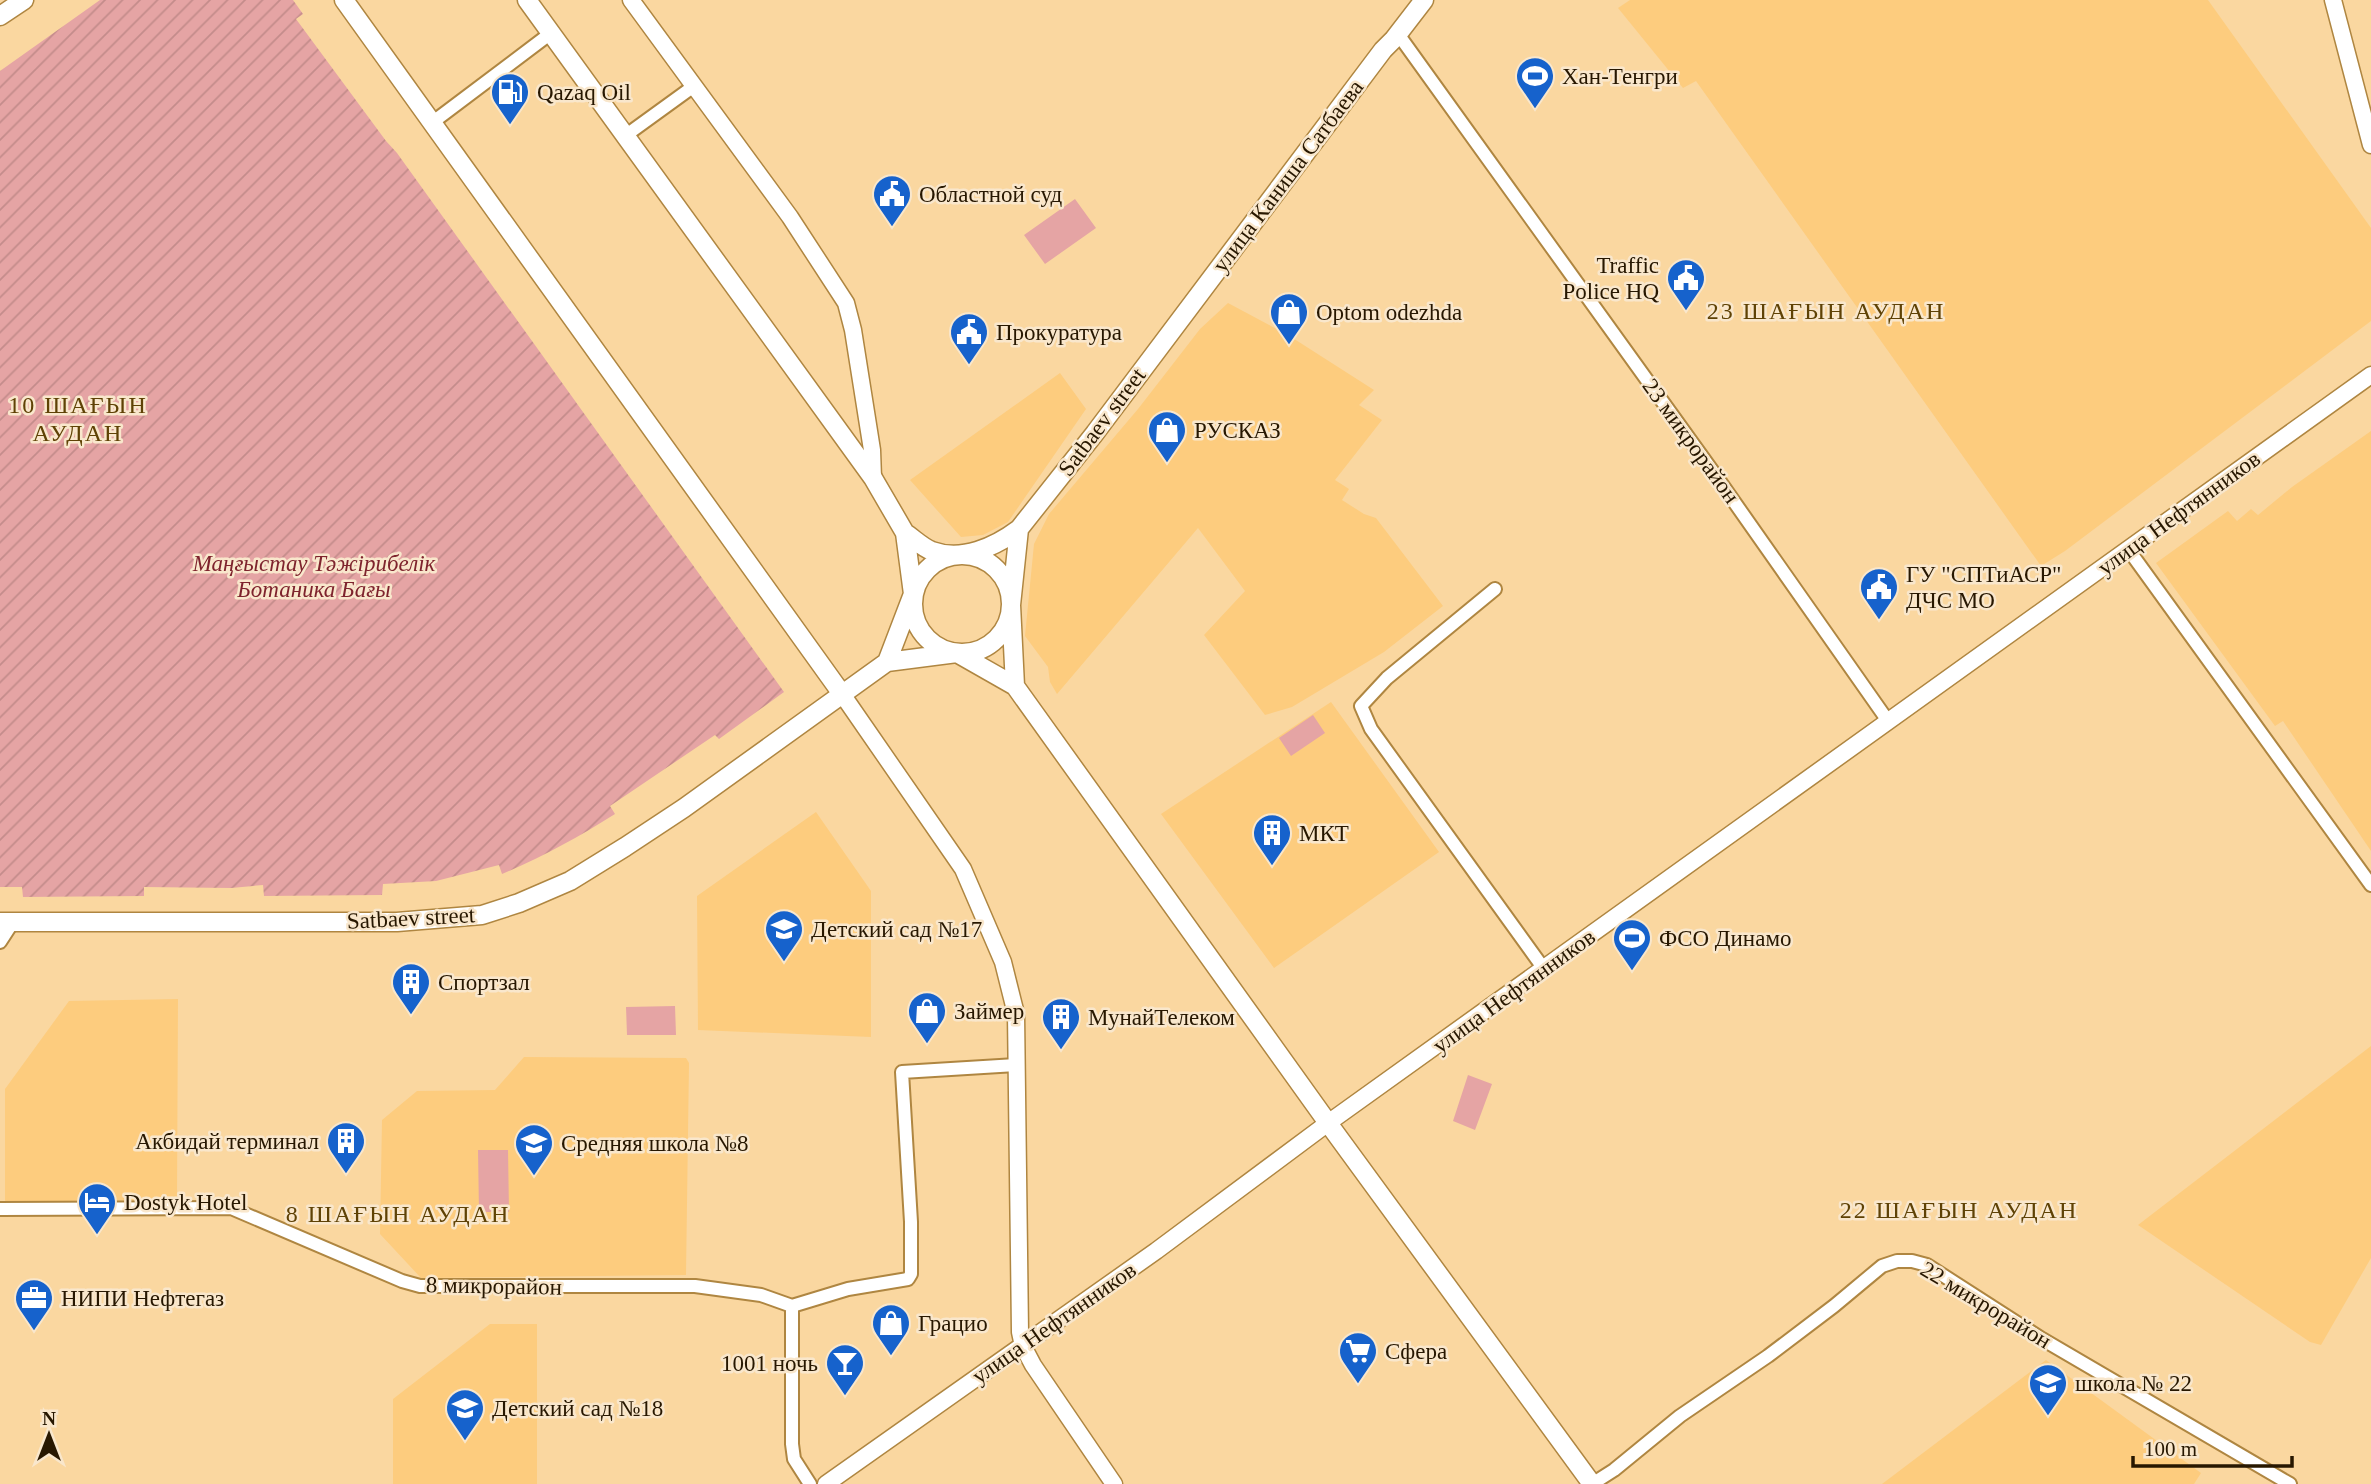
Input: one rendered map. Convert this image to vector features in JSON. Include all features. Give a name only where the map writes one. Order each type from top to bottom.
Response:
[{"type":"main road","points":[[0,16],[24,0]]},
{"type":"main road","points":[[344,0],[842,694],[887,662],[974,652],[989,646],[1001,635],[1009,621],[1019,529]]},
{"type":"main road","points":[[527,0],[873,478],[905,533],[913,611],[918,626],[928,640],[1015,686],[1328,1124],[1592,1484]]},
{"type":"main road","points":[[1396,36],[1424,0]]},
{"type":"main road","name":"улица Каниша Сатбаева","points":[[1183,315],[1375,60],[1396,36]]},
{"type":"main road","name":"Satbaev street","points":[[967,555],[1006,539],[1019,529],[1183,315]]},
{"type":"main road","points":[[905,533],[932,551],[981,559],[999,572],[1009,590],[1015,686]]},
{"type":"main road","points":[[887,662],[918,581],[933,565],[953,556],[967,555]]},
{"type":"main road","name":"Satbaev street","points":[[7,922],[388,922],[482,915],[570,881],[684,808],[842,694]]},
{"type":"street","points":[[631,0],[790,217],[846,303],[872,450],[873,478]]},
{"type":"street","points":[[2333,0],[2371,145]]},
{"type":"street","points":[[433,122],[551,33]]},
{"type":"street","name":"23 микрорайон","points":[[1396,36],[1491,162],[1888,721]]},
{"type":"street","points":[[625,136],[694,86]]},
{"type":"street","name":"улица Нефтянников","points":[[826,1484],[1023,1346],[2371,374]]},
{"type":"street","points":[[2128,549],[2371,885]]},
{"type":"street","points":[[1495,589],[1387,678],[1361,706],[1371,729],[1544,969]]},
{"type":"street","points":[[842,694],[962,869],[1003,962],[1016,1014],[1018,1315],[1023,1346],[1032,1366],[1114,1484]]},
{"type":"street","points":[[0,942],[7,922]]},
{"type":"street","points":[[810,1484],[799,1469],[793,1452],[792,1306],[848,1289],[908,1279],[911,1275],[911,1222],[902,1072],[1016,1065]]},
{"type":"street","name":"8 микрорайон","points":[[0,1209],[232,1208],[402,1281],[420,1286],[695,1286],[761,1295],[792,1306]]},
{"type":"street","name":"22 микрорайон","points":[[1592,1484],[1614,1470],[1680,1416],[1823,1315],[1882,1266],[1897,1261],[1912,1261],[1927,1265],[2042,1339],[2290,1484]]},
{"type":"shaded area","points":[[1630,0],[2208,0],[2371,228],[2371,321],[2065,551],[2041,566],[1696,81],[1683,88],[1618,8]]},
{"type":"shaded area","points":[[1228,303],[1288,335],[1374,390],[1359,405],[1382,420],[1335,480],[1349,489],[1342,500],[1376,518],[1443,606],[1384,652],[1292,707],[1265,715],[1204,635],[1245,591],[1198,528],[1057,694],[1050,682],[1048,667],[1025,636],[1034,544],[1049,514],[1138,409],[1200,329]]},
{"type":"shaded area","points":[[1060,373],[1086,409],[1008,522],[983,535],[961,537],[910,480]]},
{"type":"shaded area","points":[[2371,431],[2371,851],[2283,721],[2275,726],[2156,563],[2228,511],[2237,521],[2251,509],[2258,515],[2292,487]]},
{"type":"shaded area","points":[[1331,702],[1439,852],[1274,968],[1161,814]]},
{"type":"shaded area","name":"Детский сад №17","points":[[816,812],[871,891],[871,1037],[698,1030],[697,896]]},
{"type":"shaded area","points":[[178,999],[177,1200],[5,1202],[5,1089],[69,1001]]},
{"type":"shaded area","points":[[2371,1046],[2371,1258],[2321,1345],[2310,1342],[2138,1225]]},
{"type":"shaded area","name":"Средняя школа №8","points":[[524,1057],[686,1058],[689,1063],[686,1275],[421,1278],[380,1234],[382,1120],[417,1091],[495,1090]]},
{"type":"shaded area","name":"Детский сад №18","points":[[490,1324],[537,1324],[537,1484],[393,1484],[393,1399]]},
{"type":"shaded area","name":"школа № 22","points":[[2046,1360],[2201,1473],[2194,1484],[1882,1484]]},
{"type":"green space","name":"Маңғыстау Тәжірибелік Ботаника Бағы","points":[[100,0],[293,0],[303,14],[296,19],[397,153],[784,692],[719,739],[715,735],[610,806],[615,814],[560,846],[502,874],[499,865],[436,881],[383,884],[382,895],[264,896],[263,885],[231,888],[144,887],[144,896],[23,897],[22,887],[0,887],[0,71]]},
{"type":"green space","points":[[1075,199],[1096,228],[1045,264],[1024,235]]},
{"type":"green space","points":[[1313,715],[1325,733],[1291,756],[1279,738]]},
{"type":"green space","points":[[675,1006],[676,1035],[627,1035],[626,1007]]},
{"type":"green space","points":[[1468,1075],[1492,1084],[1475,1130],[1453,1121]]},
{"type":"green space","points":[[478,1150],[508,1150],[509,1212],[479,1212]]},
{"type":"place","name":"Хан-Тенгри","points":[[1535,110]]},
{"type":"place","name":"Qazaq Oil","points":[[510,126]]},
{"type":"place","name":"Областной суд","points":[[892,228]]},
{"type":"place","name":"Traffic Police HQ","points":[[1686,312]]},
{"type":"place","name":"Optom odezhda","points":[[1289,346]]},
{"type":"place","name":"Прокуратура","points":[[969,366]]},
{"type":"place","name":"РУСКАЗ","points":[[1167,464]]},
{"type":"place","name":"ГУ \"СПТиАСР\" ДЧС МО","points":[[1879,621]]},
{"type":"place","name":"МКТ","points":[[1272,867]]},
{"type":"place","name":"Детский сад №17","points":[[784,963]]},
{"type":"place","name":"ФСО Динамо","points":[[1632,972]]},
{"type":"place","name":"Спортзал","points":[[411,1016]]},
{"type":"place","name":"Займер","points":[[927,1045]]},
{"type":"place","name":"МунайТелеком","points":[[1061,1051]]},
{"type":"place","name":"Акбидай терминал","points":[[346,1175]]},
{"type":"place","name":"Средняя школа №8","points":[[534,1177]]},
{"type":"place","name":"Dostyk Hotel","points":[[97,1236]]},
{"type":"place","name":"НИПИ Нефтегаз","points":[[34,1332]]},
{"type":"place","name":"Грацио","points":[[891,1357]]},
{"type":"place","name":"Сфера","points":[[1358,1385]]},
{"type":"place","name":"1001 ночь","points":[[845,1397]]},
{"type":"place","name":"школа № 22","points":[[2048,1417]]},
{"type":"place","name":"Детский сад №18","points":[[465,1442]]},
{"type":"district","name":"23 ШАҒЫН АУДАН","points":[[1826,311]]},
{"type":"district","name":"10 ШАҒЫН АУДАН","points":[[78,419]]},
{"type":"district","name":"22 ШАҒЫН АУДАН","points":[[1959,1210]]},
{"type":"district","name":"8 ШАҒЫН АУДАН","points":[[398,1214]]}]
